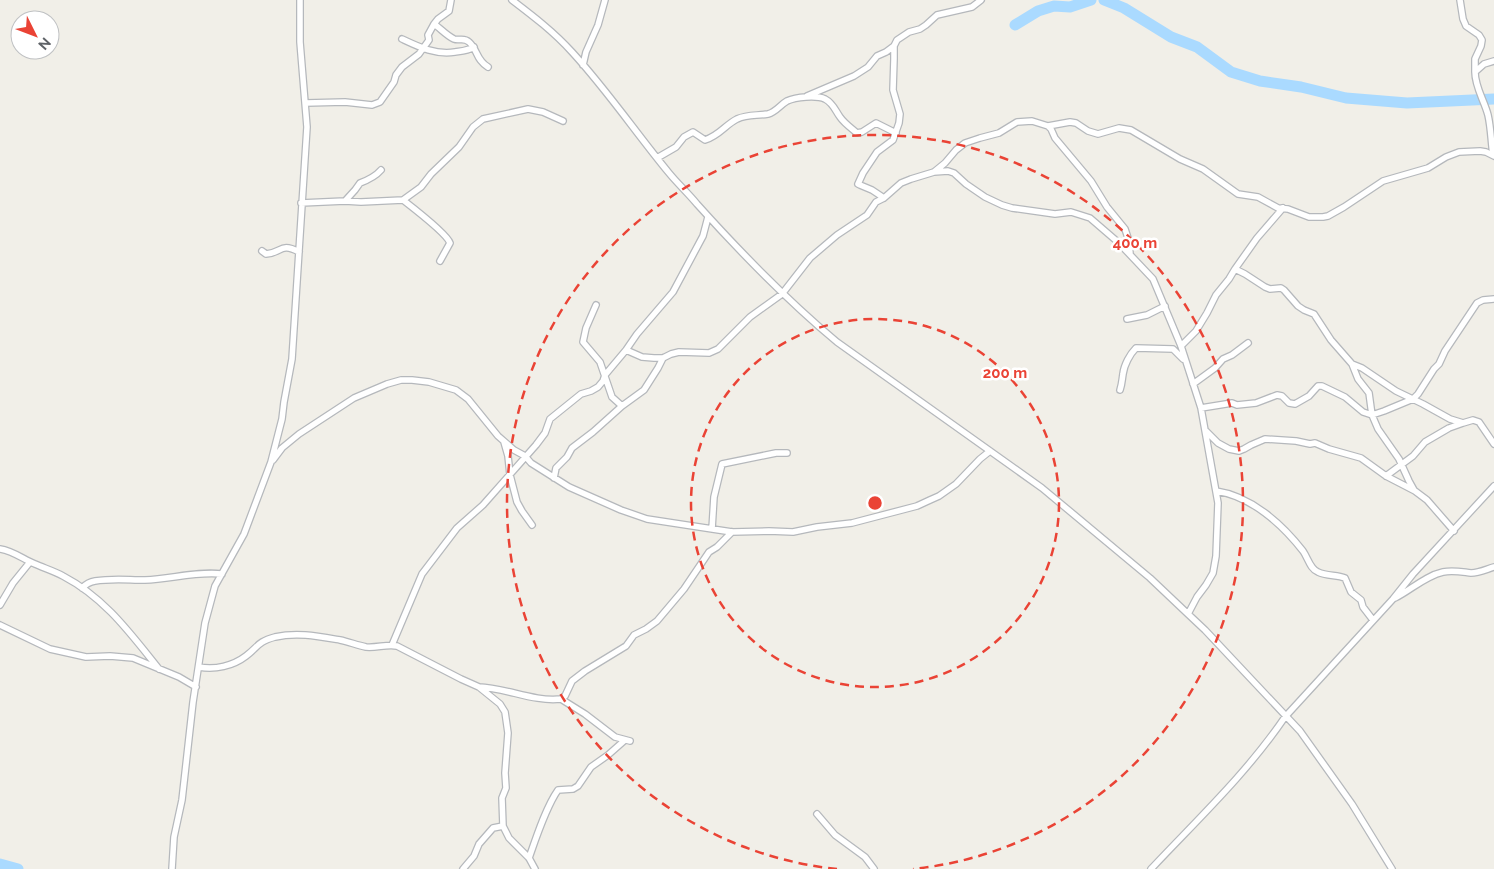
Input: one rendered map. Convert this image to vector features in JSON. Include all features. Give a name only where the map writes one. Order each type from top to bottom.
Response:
[{"type":"street","points":[[172,869],[174,836],[182,800],[205,622],[215,586],[244,534],[272,462],[282,419],[292,359],[307,127],[300,42],[300,0]]},
{"type":"street","points":[[306,103],[345,102],[368,105],[380,102],[402,67],[424,49],[434,24],[449,11],[451,0]]},
{"type":"street","points":[[512,0],[546,27],[596,78],[669,173],[782,294],[837,342],[1042,488],[1150,578],[1205,630],[1307,740],[1352,804],[1392,869]]},
{"type":"street","points":[[583,65],[605,0]]},
{"type":"street","points":[[884,198],[858,184],[877,152],[893,140],[899,123],[900,114],[893,90],[894,46],[902,36],[926,25],[937,15],[972,7],[981,0]]},
{"type":"street","points":[[934,172],[965,143],[999,133],[1017,122],[1032,120],[1048,126],[1070,122],[1098,134],[1119,128],[1131,130],[1180,159],[1203,169],[1238,194],[1258,197],[1278,208],[1288,209],[1309,217],[1323,217],[1344,207],[1383,181],[1428,168],[1446,157],[1459,152],[1480,151],[1493,155],[1492,133],[1488,113],[1476,82],[1475,59],[1482,40],[1479,35],[1466,26],[1460,0]]},
{"type":"street","points":[[434,24],[452,38],[467,40],[474,47],[479,60],[488,67]]},
{"type":"street","points":[[402,39],[424,49],[445,54],[468,51],[474,47]]},
{"type":"street","points":[[803,98],[854,76],[868,67],[877,56],[894,46]]},
{"type":"street","points":[[1476,72],[1484,64],[1494,61]]},
{"type":"street","points":[[657,158],[676,147],[689,133],[693,132],[705,140],[714,137],[738,119],[752,114],[768,114],[786,102],[803,98],[819,97],[824,99],[834,107],[840,117],[856,133],[862,132],[876,123],[896,133]]},
{"type":"street","points":[[301,203],[403,200],[421,187],[431,174],[460,147],[473,127],[483,119],[528,109],[543,112],[563,121]]},
{"type":"street","points":[[1048,126],[1055,138],[1091,181],[1107,207],[1125,228],[1130,254]]},
{"type":"street","points":[[345,201],[360,182],[369,180],[381,170]]},
{"type":"street","points":[[626,350],[642,357],[663,358],[679,352],[712,352],[723,345],[757,311],[782,294],[810,258],[837,235],[867,215],[876,202],[884,198],[906,180],[934,172],[948,171],[954,173],[974,190],[995,202],[1012,208],[1055,214],[1071,212],[1090,218],[1130,254],[1153,279],[1181,346],[1185,363],[1202,408],[1218,509],[1215,564],[1211,578],[1197,597],[1188,614]]},
{"type":"street","points":[[403,200],[450,240],[440,261]]},
{"type":"street","points":[[1181,346],[1196,331],[1216,294],[1229,279],[1257,238],[1282,208]]},
{"type":"street","points":[[392,645],[422,574],[457,528],[483,505],[510,476],[545,433],[550,419],[581,394],[598,387],[605,375],[645,324],[673,292],[703,236],[708,216]]},
{"type":"street","points":[[262,251],[266,254],[290,247],[299,252]]},
{"type":"street","points":[[1235,269],[1265,287],[1270,289],[1281,288],[1298,306],[1314,314],[1323,329],[1352,364],[1358,379],[1369,393],[1372,415],[1378,429],[1415,491]]},
{"type":"street","points":[[1202,408],[1256,403],[1278,395],[1282,396],[1289,403],[1295,404],[1309,396],[1318,386],[1322,386],[1338,392],[1363,412],[1372,415],[1413,399],[1434,368],[1439,364],[1445,351],[1477,304],[1483,300],[1494,299]]},
{"type":"street","points":[[596,306],[586,328],[583,342],[600,362],[612,397],[622,406]]},
{"type":"street","points":[[1127,319],[1147,315],[1165,306]]},
{"type":"street","points":[[1173,349],[1174,331]]},
{"type":"street","points":[[1193,384],[1215,368],[1222,359],[1232,355],[1248,343]]},
{"type":"street","points":[[1120,390],[1123,372],[1133,350],[1136,348],[1173,349],[1185,363]]},
{"type":"street","points":[[554,478],[556,468],[567,457],[572,448],[644,390],[663,358]]},
{"type":"street","points":[[1352,364],[1450,419],[1463,423]]},
{"type":"street","points":[[272,462],[282,448],[323,417],[374,388],[401,380],[429,382],[456,390],[468,399],[504,442],[525,456],[531,463],[582,493],[647,519],[732,532],[801,531],[852,523],[917,506],[944,493],[956,484],[990,451]]},
{"type":"street","points":[[1386,476],[1414,456],[1425,442],[1449,428],[1473,420],[1479,422],[1494,444]]},
{"type":"street","points":[[1206,431],[1218,443],[1229,449],[1239,451],[1265,439],[1315,443],[1328,449],[1361,458],[1386,476],[1415,491],[1433,506],[1454,531]]},
{"type":"street","points":[[504,442],[517,502],[532,524]]},
{"type":"street","points":[[712,529],[714,497],[722,464],[776,453],[787,453]]},
{"type":"street","points":[[1151,869],[1243,771],[1278,729],[1285,717],[1494,486]]},
{"type":"street","points":[[1216,491],[1225,492],[1242,499],[1264,512],[1285,530],[1306,556],[1312,568],[1319,573],[1345,578],[1351,592],[1361,600],[1363,607],[1373,620]]},
{"type":"street","points":[[561,699],[565,696],[572,681],[626,646],[634,635],[657,621],[684,589],[709,552],[732,532]]},
{"type":"street","points":[[0,549],[8,550],[30,562],[55,571],[102,603],[129,631],[160,670]]},
{"type":"street","points":[[0,605],[12,583],[30,562]]},
{"type":"street","points":[[1393,599],[1432,575],[1446,572],[1472,573],[1494,567]]},
{"type":"street","points":[[82,588],[87,583],[120,578],[145,580],[210,573],[222,574]]},
{"type":"street","points":[[0,625],[50,650],[86,657],[110,656],[133,658],[179,677],[196,687]]},
{"type":"street","points":[[199,667],[224,666],[247,655],[260,642],[292,634],[340,640],[366,646],[392,645],[479,687],[500,704],[505,712],[508,733],[505,773],[506,788],[502,798],[502,826],[509,838],[529,858],[535,869]]},
{"type":"street","points":[[479,687],[494,688],[518,695],[544,699],[561,699],[615,736],[627,741],[590,767],[578,786],[573,789],[558,790],[543,820],[529,858]]},
{"type":"street","points":[[817,814],[835,835],[865,857],[874,869]]},
{"type":"street","points":[[462,869],[474,856],[479,844],[493,828],[502,826]]},
{"type":"waterway","points":[[1015,25],[1038,11],[1054,6],[1070,7],[1091,0]]},
{"type":"waterway","points":[[1104,0],[1124,8],[1171,37],[1197,47],[1231,72],[1260,81],[1301,87],[1346,98],[1407,103],[1494,99]]},
{"type":"waterway","points":[[0,864],[18,869]]}]
